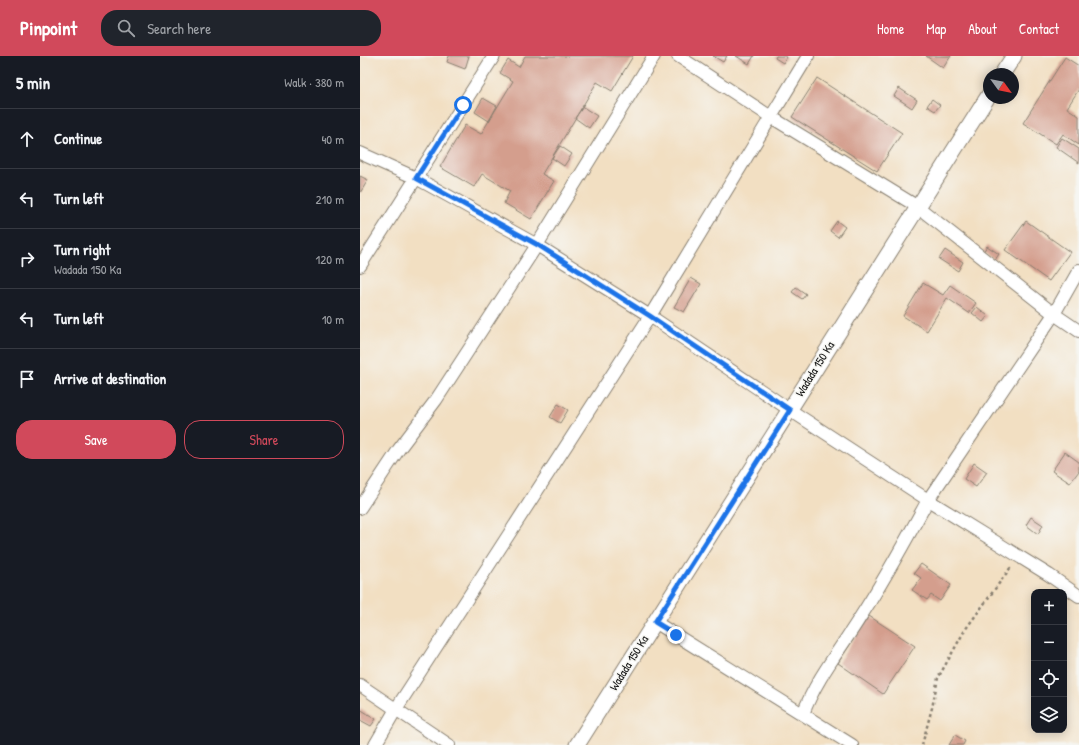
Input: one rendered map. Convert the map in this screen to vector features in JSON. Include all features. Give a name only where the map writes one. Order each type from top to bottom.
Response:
[{"type":"street","points":[[360,266],[494,56]]},
{"type":"street","points":[[360,508],[399,449],[436,400],[538,245],[654,56]]},
{"type":"street","points":[[678,56],[771,117],[918,207],[1079,332]]},
{"type":"street","points":[[375,745],[396,709],[650,316],[808,56]]},
{"type":"street","points":[[1006,68],[1014,56]]},
{"type":"street","name":"Wadada 150 Ka","points":[[577,745],[983,104]]},
{"type":"street","points":[[360,153],[416,178],[538,245],[650,316],[928,500],[1049,575],[1079,596]]},
{"type":"street","points":[[803,714],[819,679],[870,601],[928,500],[1054,314],[1079,270]]},
{"type":"street","points":[[655,622],[852,745]]},
{"type":"street","points":[[360,685],[449,745]]},
{"type":"path","points":[[922,745],[938,678],[965,630],[1019,557]]},
{"type":"building","points":[[449,56],[469,56],[465,69],[447,62]]},
{"type":"building","points":[[525,56],[633,56],[612,91],[597,82],[542,174],[554,181],[531,219],[504,203],[510,191],[482,174],[474,187],[440,167],[465,125],[481,134],[513,81],[500,73],[508,60],[519,67]]},
{"type":"building","points":[[713,56],[727,56],[723,62]]},
{"type":"building","points":[[736,56],[754,56],[749,64]]},
{"type":"building","points":[[776,56],[787,57],[783,63],[775,58]]},
{"type":"building","points":[[926,56],[951,56],[943,68]]},
{"type":"building","points":[[1065,57],[1079,66],[1079,89],[1067,108],[1079,116],[1079,145],[1063,134],[1056,144],[1023,123]]},
{"type":"building","points":[[817,78],[902,133],[877,171],[792,117]]},
{"type":"building","points":[[899,88],[917,100],[912,108],[894,96]]},
{"type":"building","points":[[483,98],[497,106],[489,121],[475,112]]},
{"type":"building","points":[[932,99],[940,105],[935,111],[927,106]]},
{"type":"building","points":[[583,107],[597,116],[589,128],[575,118]]},
{"type":"building","points":[[1062,138],[1079,149],[1079,163],[1056,147]]},
{"type":"building","points":[[560,146],[572,154],[564,166],[552,158]]},
{"type":"building","points":[[360,176],[368,180],[360,193]]},
{"type":"building","points":[[837,221],[845,227],[838,237],[830,231]]},
{"type":"building","points":[[1026,221],[1070,252],[1049,281],[1005,250]]},
{"type":"building","points":[[987,246],[999,254],[995,260],[983,252]]},
{"type":"building","points":[[945,250],[963,262],[958,271],[939,259]]},
{"type":"building","points":[[691,278],[701,284],[684,312],[674,307]]},
{"type":"building","points":[[923,283],[943,295],[950,285],[976,303],[969,313],[947,298],[927,331],[903,316]]},
{"type":"building","points":[[796,287],[806,294],[802,299],[792,292]]},
{"type":"building","points":[[977,307],[988,316],[983,322],[972,313]]},
{"type":"building","points":[[558,404],[568,410],[560,423],[550,417]]},
{"type":"building","points":[[1065,452],[1079,462],[1079,471],[1070,483],[1052,471]]},
{"type":"building","points":[[974,463],[987,472],[976,487],[964,479]]},
{"type":"building","points":[[1031,517],[1043,525],[1038,534],[1026,525]]},
{"type":"building","points":[[921,564],[951,585],[940,601],[931,595],[927,600],[912,590],[921,578],[914,573]]},
{"type":"building","points":[[869,616],[915,646],[883,694],[838,663]]},
{"type":"building","points":[[360,709],[376,719],[371,726],[360,720]]},
{"type":"building","points":[[955,735],[965,741],[963,745],[949,745]]},
{"type":"route","points":[[463,105],[416,178],[538,245],[650,316],[790,410],[655,622],[676,635]]}]
